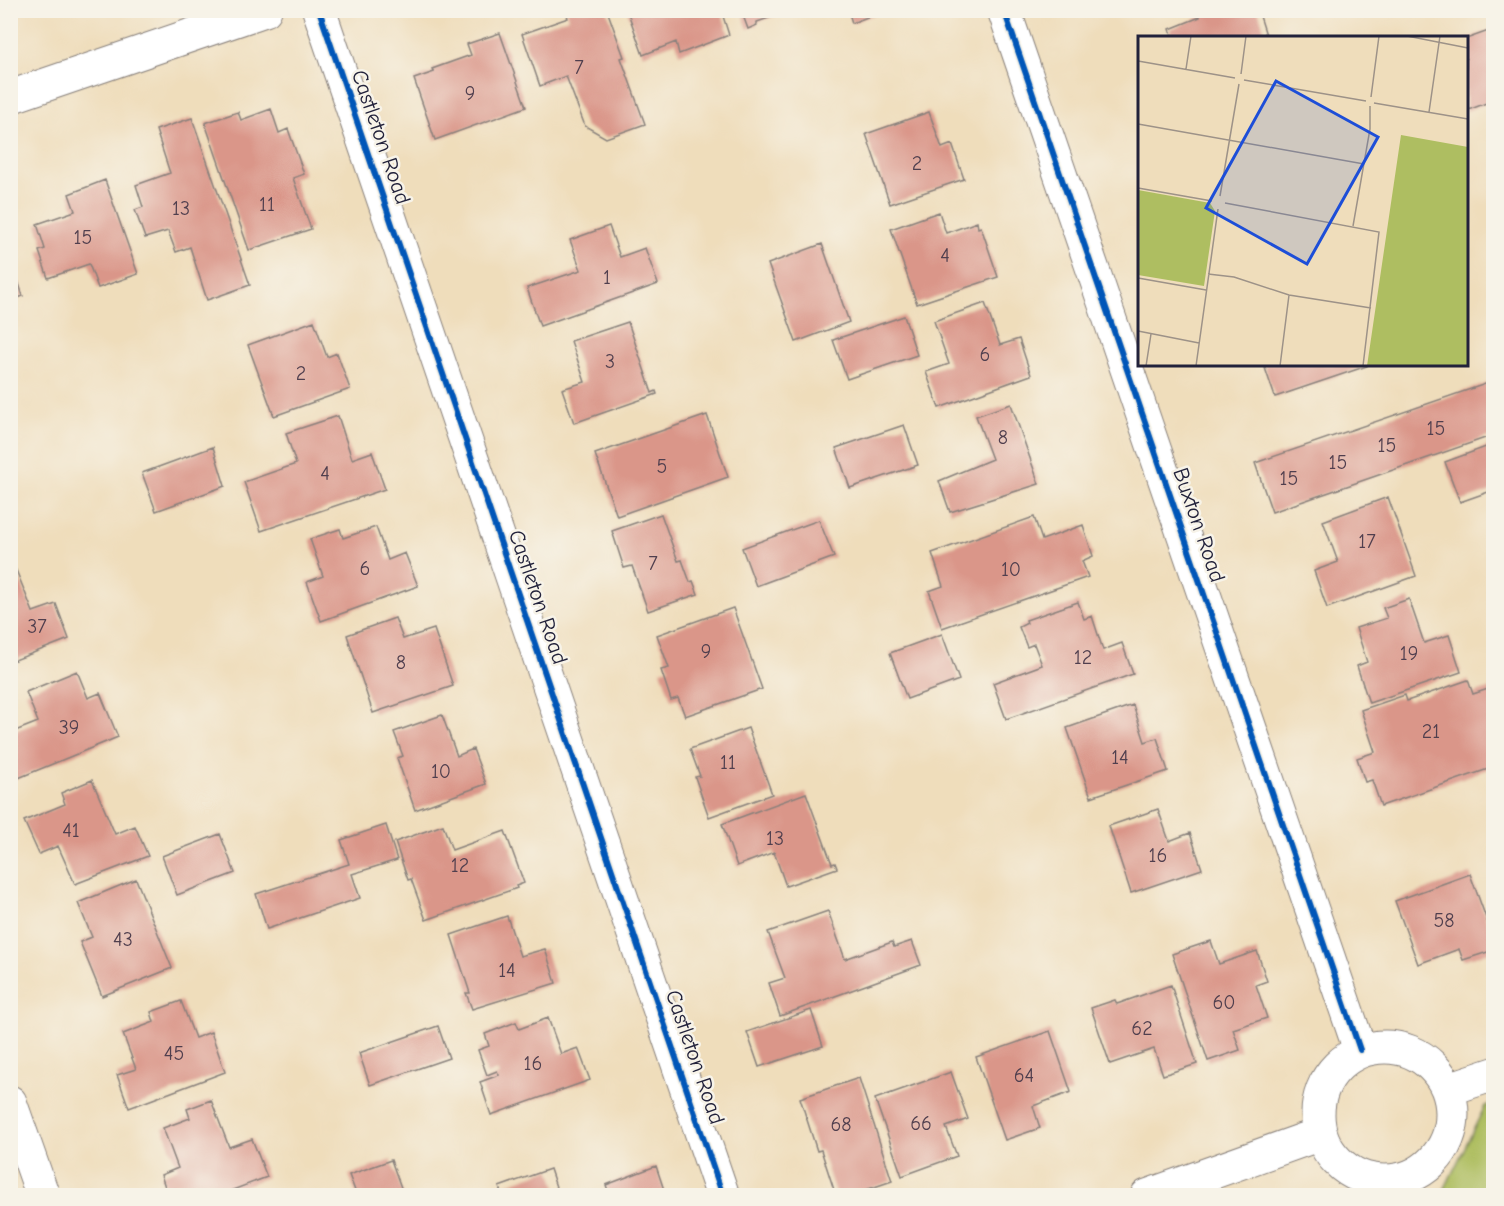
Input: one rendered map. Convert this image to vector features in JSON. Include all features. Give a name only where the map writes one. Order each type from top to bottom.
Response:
[{"type":"street","points":[[10,97],[266,10]]},
{"type":"street","name":"Castleton Road","points":[[319,10],[723,1196]]},
{"type":"street","name":"Buxton Road","points":[[1005,10],[1360,1050]]},
{"type":"street","points":[[1401,1048],[1437,1070],[1449,1089],[1453,1123],[1441,1155],[1412,1187],[1370,1181],[1333,1159],[1320,1134],[1318,1099],[1333,1069],[1360,1050],[1401,1048]]},
{"type":"street","points":[[1449,1089],[1494,1074]]},
{"type":"street","points":[[10,1102],[43,1196]]},
{"type":"street","points":[[1146,1196],[1320,1134]]},
{"type":"green space","points":[[1493,1103],[1493,1195],[1446,1195],[1444,1190],[1485,1106]]},
{"type":"building","points":[[607,10],[624,57],[621,58],[645,124],[606,138],[585,126],[566,76],[540,86],[522,34],[568,18],[566,11]]},
{"type":"building","points":[[627,10],[721,10],[729,35],[679,54],[676,42],[643,55]]},
{"type":"building","points":[[741,10],[789,11],[757,22],[757,25],[748,29]]},
{"type":"building","points":[[848,10],[883,10],[883,11],[852,23]]},
{"type":"building","points":[[1198,10],[1258,10],[1266,36],[1172,36],[1170,29],[1200,17]]},
{"type":"building","points":[[1494,29],[1494,100],[1468,110],[1468,38]]},
{"type":"building","points":[[500,33],[526,107],[435,140],[414,79],[434,72],[432,69],[471,55],[467,44]]},
{"type":"building","points":[[271,109],[279,133],[288,129],[304,174],[293,178],[311,229],[249,250],[205,123],[238,112],[241,120]]},
{"type":"building","points":[[929,112],[942,148],[952,144],[964,179],[890,204],[866,134]]},
{"type":"building","points":[[192,118],[250,285],[207,300],[190,247],[176,252],[168,231],[145,238],[135,210],[143,207],[136,185],[170,173],[156,130]]},
{"type":"building","points":[[105,180],[138,274],[98,288],[89,264],[48,278],[39,251],[45,249],[37,224],[75,211],[69,194]]},
{"type":"building","points":[[939,212],[946,233],[977,222],[978,228],[981,227],[998,277],[917,304],[891,229]]},
{"type":"building","points":[[609,226],[620,257],[645,248],[658,284],[540,326],[527,288],[581,270],[570,240]]},
{"type":"building","points":[[822,244],[849,322],[796,342],[768,264]]},
{"type":"building","points":[[10,260],[23,296],[10,301]]},
{"type":"building","points":[[985,303],[1000,345],[1019,339],[1031,375],[939,408],[926,372],[949,364],[934,321]]},
{"type":"building","points":[[904,316],[917,355],[847,379],[833,340]]},
{"type":"building","points":[[314,321],[327,357],[337,353],[350,389],[274,416],[248,345]]},
{"type":"building","points":[[628,322],[652,393],[656,391],[657,394],[574,423],[562,389],[585,382],[571,341]]},
{"type":"building","points":[[1264,366],[1367,366],[1275,397]]},
{"type":"building","points":[[1494,381],[1494,435],[1272,512],[1255,463]]},
{"type":"building","points":[[1011,404],[1039,484],[950,512],[939,481],[992,459],[976,416]]},
{"type":"building","points":[[707,415],[728,477],[617,516],[595,454]]},
{"type":"building","points":[[338,416],[352,459],[372,452],[385,489],[261,531],[244,482],[296,464],[286,433]]},
{"type":"building","points":[[904,425],[918,465],[850,488],[836,448]]},
{"type":"building","points":[[1494,444],[1494,490],[1460,502],[1445,462]]},
{"type":"building","points":[[213,447],[225,486],[156,511],[142,473]]},
{"type":"building","points":[[1388,497],[1416,576],[1327,608],[1314,571],[1338,562],[1323,521]]},
{"type":"building","points":[[661,514],[678,561],[682,560],[690,582],[693,581],[698,594],[648,611],[632,566],[624,568],[612,531]]},
{"type":"building","points":[[1034,517],[1042,540],[1083,525],[1093,556],[1082,561],[1088,577],[942,628],[929,591],[943,586],[932,553]]},
{"type":"building","points":[[819,520],[834,557],[756,586],[742,548]]},
{"type":"building","points":[[376,527],[388,560],[405,553],[418,586],[321,621],[307,582],[323,576],[310,539],[340,529],[343,538]]},
{"type":"building","points":[[16,570],[33,612],[56,604],[69,639],[10,662],[10,572]]},
{"type":"building","points":[[1409,599],[1424,643],[1449,635],[1461,672],[1369,703],[1357,666],[1367,662],[1356,628],[1387,618],[1383,608]]},
{"type":"building","points":[[1078,602],[1084,619],[1092,616],[1103,650],[1122,643],[1133,674],[1006,719],[993,683],[1042,665],[1034,644],[1027,647],[1019,627],[1027,623],[1026,620]]},
{"type":"building","points":[[733,608],[762,689],[685,716],[678,698],[671,700],[661,670],[669,668],[657,635]]},
{"type":"building","points":[[395,618],[403,639],[434,629],[453,686],[373,713],[347,635]]},
{"type":"building","points":[[942,634],[959,680],[907,699],[890,653]]},
{"type":"building","points":[[77,671],[88,698],[100,693],[118,737],[16,779],[10,766],[10,733],[38,722],[26,692]]},
{"type":"building","points":[[1468,680],[1473,694],[1494,687],[1494,767],[1381,806],[1372,780],[1365,782],[1357,758],[1375,752],[1361,710],[1405,695],[1407,701]]},
{"type":"building","points":[[1133,705],[1145,742],[1157,738],[1168,771],[1091,797],[1067,728]]},
{"type":"building","points":[[442,715],[457,756],[473,749],[486,784],[415,810],[397,758],[403,756],[394,732]]},
{"type":"building","points":[[748,728],[772,794],[709,817],[695,777],[700,776],[690,749]]},
{"type":"building","points":[[92,780],[115,834],[135,826],[148,856],[75,884],[58,846],[39,854],[24,821],[65,804],[61,793]]},
{"type":"building","points":[[806,793],[832,864],[835,863],[837,868],[786,886],[774,852],[737,866],[722,824]]},
{"type":"building","points":[[1158,809],[1169,841],[1190,833],[1202,869],[1131,893],[1109,826]]},
{"type":"building","points":[[386,825],[397,860],[352,874],[360,898],[267,929],[256,894],[349,864],[341,840]]},
{"type":"building","points":[[443,825],[452,850],[505,831],[524,883],[516,886],[517,888],[426,920],[411,879],[408,880],[395,842]]},
{"type":"building","points":[[220,834],[235,873],[177,895],[162,856]]},
{"type":"building","points":[[1470,874],[1494,940],[1494,950],[1463,960],[1459,949],[1418,964],[1395,901]]},
{"type":"building","points":[[136,879],[172,968],[102,996],[80,942],[92,937],[78,903]]},
{"type":"building","points":[[828,911],[845,959],[892,942],[894,947],[912,941],[921,965],[780,1016],[769,983],[785,978],[768,932]]},
{"type":"building","points":[[507,916],[520,956],[545,949],[556,983],[472,1009],[466,993],[470,993],[451,935]]},
{"type":"building","points":[[1211,941],[1219,964],[1257,951],[1267,981],[1256,985],[1267,1018],[1233,1029],[1240,1050],[1208,1061],[1172,954]]},
{"type":"building","points":[[1171,985],[1197,1064],[1163,1075],[1154,1049],[1110,1064],[1091,1008],[1115,1000],[1117,1004]]},
{"type":"building","points":[[181,1001],[195,1038],[211,1032],[225,1072],[129,1108],[117,1075],[136,1069],[123,1034],[154,1022],[151,1012]]},
{"type":"building","points":[[811,1010],[823,1046],[759,1067],[747,1032]]},
{"type":"building","points":[[548,1018],[561,1054],[578,1048],[590,1080],[491,1115],[480,1082],[499,1075],[497,1071],[487,1075],[478,1050],[489,1046],[485,1034],[516,1022],[519,1029]]},
{"type":"building","points":[[438,1026],[449,1058],[370,1085],[359,1053]]},
{"type":"building","points":[[1050,1031],[1071,1092],[1033,1106],[1040,1128],[1005,1140],[976,1057]]},
{"type":"building","points":[[951,1072],[968,1119],[946,1127],[957,1156],[902,1176],[875,1099]]},
{"type":"building","points":[[859,1078],[892,1181],[848,1196],[836,1196],[821,1150],[817,1151],[800,1098]]},
{"type":"building","points":[[211,1100],[229,1147],[252,1139],[267,1177],[217,1196],[168,1196],[161,1175],[178,1168],[163,1128],[190,1118],[187,1109]]},
{"type":"building","points":[[391,1160],[404,1196],[357,1196],[349,1175]]},
{"type":"building","points":[[656,1166],[666,1196],[610,1196],[606,1185]]},
{"type":"building","points":[[550,1169],[559,1196],[502,1196],[499,1187]]},
{"type":"cycle path","points":[[319,10],[723,1196]]},
{"type":"cycle path","points":[[1004,10],[1360,1050]]}]
